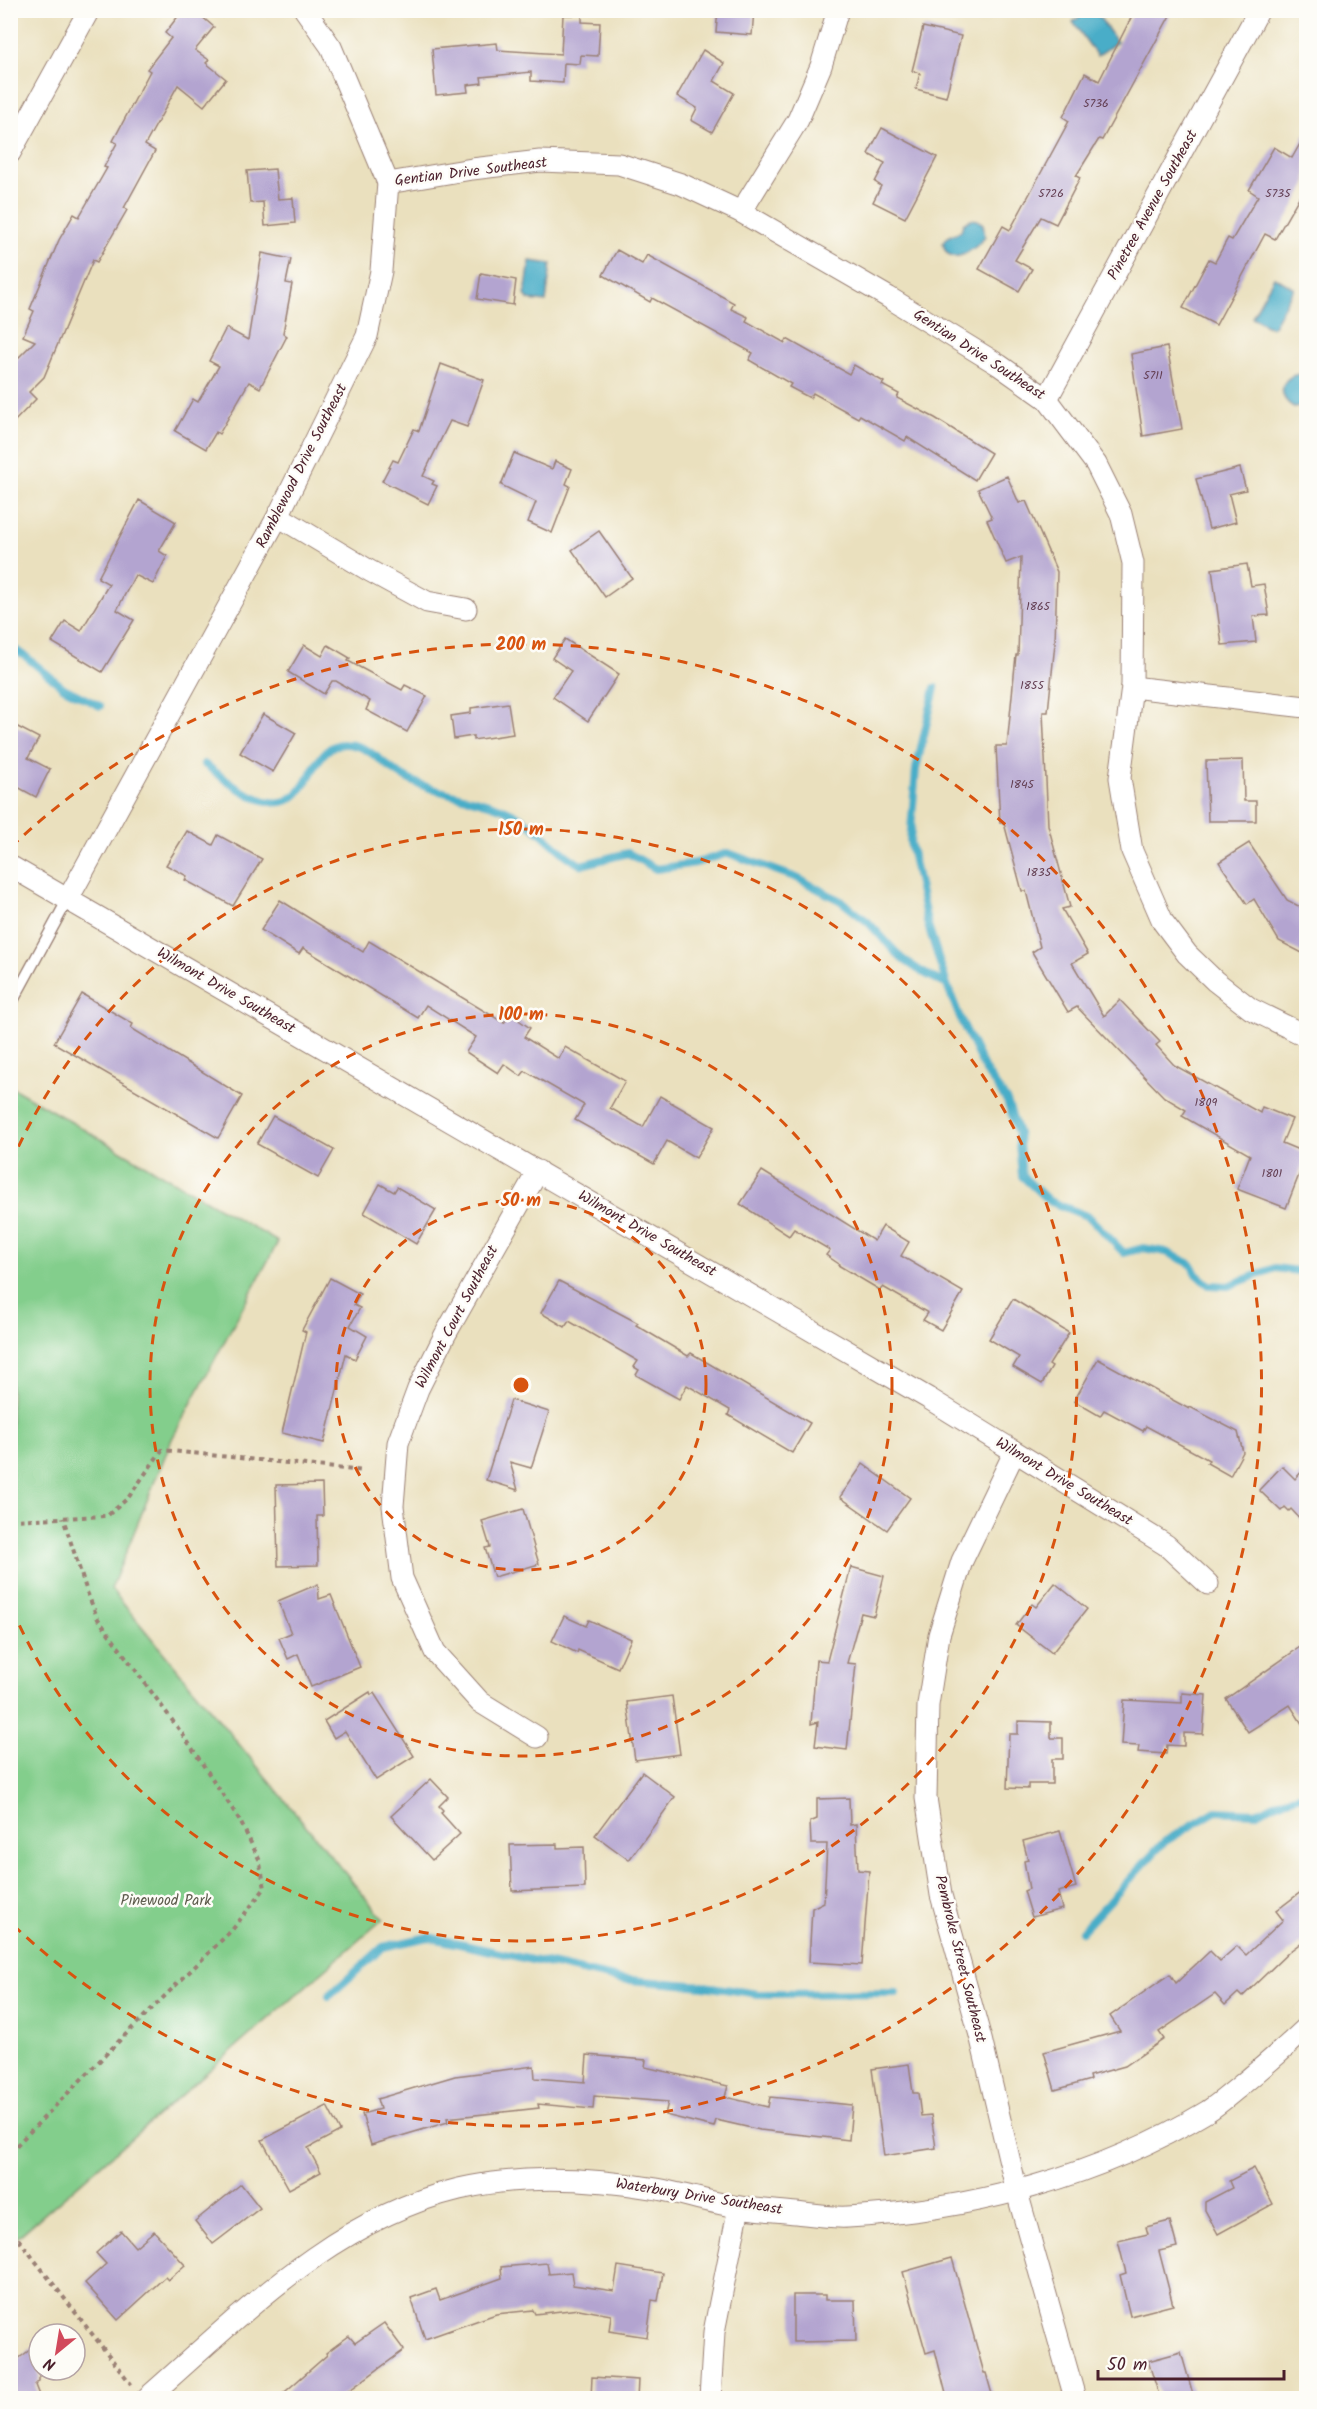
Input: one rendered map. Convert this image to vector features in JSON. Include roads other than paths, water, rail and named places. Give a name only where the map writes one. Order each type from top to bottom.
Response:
[{"type":"street","points":[[10,153],[89,10]]},
{"type":"street","name":"Ramblewood Drive Southeast","points":[[68,899],[278,516],[368,336],[381,271],[388,183],[332,47],[305,10]]},
{"type":"street","points":[[741,212],[798,120],[822,66],[838,10]]},
{"type":"street","name":"Pinetree Avenue Southeast","points":[[1047,399],[1259,10]]},
{"type":"street","name":"Gentian Drive Southeast","points":[[388,183],[472,169],[540,161],[619,164],[681,184],[741,212],[990,359],[1047,399],[1096,464],[1120,514],[1132,563],[1132,687],[1120,778],[1132,851],[1163,922],[1187,954],[1215,981],[1251,1009],[1306,1036]]},
{"type":"street","points":[[278,516],[427,602],[466,609]]},
{"type":"street","points":[[1132,687],[1306,707]]},
{"type":"street","name":"Wilmont Drive Southeast","points":[[10,866],[928,1398],[1014,1453],[1048,1470],[1166,1545],[1208,1584]]},
{"type":"street","name":"Wilmont Court Southeast","points":[[537,1737],[480,1702],[435,1652],[402,1578],[393,1506],[398,1443],[418,1389],[452,1322],[538,1171]]},
{"type":"street","name":"Pembroke Street Southeast","points":[[1014,1453],[962,1561],[939,1635],[928,1705],[926,1798],[941,1895],[981,2039],[1017,2192],[1075,2398]]},
{"type":"street","name":"Waterbury Drive Southeast","points":[[142,2395],[287,2276],[353,2230],[414,2204],[458,2189],[507,2181],[569,2179],[659,2190],[739,2207],[846,2217],[927,2209],[1017,2192],[1129,2153],[1211,2109],[1306,2028]]},
{"type":"street","points":[[710,2398],[714,2332],[739,2207]]},
{"type":"lane","points":[[10,1006],[68,899]]},
{"type":"water","points":[[1089,10],[1095,11],[1117,42],[1097,56],[1073,22]]},
{"type":"water","points":[[971,219],[983,224],[985,237],[969,252],[956,256],[950,255],[943,243],[947,237],[961,231],[963,224]]},
{"type":"water","points":[[530,261],[551,264],[546,302],[529,300],[525,295]]},
{"type":"water","points":[[1274,277],[1294,288],[1272,328],[1252,317]]},
{"type":"water","points":[[1301,374],[1306,377],[1306,405],[1294,407],[1285,398],[1283,388],[1289,378]]},
{"type":"waterway","points":[[10,647],[25,656],[64,688],[100,706]]},
{"type":"waterway","points":[[935,688],[916,769],[910,842],[927,922],[947,985],[985,1070],[1007,1101],[1018,1133],[1022,1176],[1049,1201],[1089,1217],[1124,1253],[1143,1248],[1166,1252],[1191,1264],[1196,1274],[1209,1285],[1228,1286],[1275,1268],[1306,1272]]},
{"type":"waterway","points":[[204,764],[253,796],[271,802],[285,801],[303,786],[324,753],[333,746],[354,745],[417,783],[489,804],[516,815],[581,865],[628,853],[656,869],[696,863],[728,853],[797,878],[841,901],[868,922],[901,958],[947,985]]},
{"type":"waterway","points":[[1082,1931],[1164,1842],[1216,1811],[1256,1813],[1284,1800],[1306,1794]]},
{"type":"waterway","points":[[329,1996],[383,1947],[428,1937],[618,1979],[704,1986],[758,1994],[896,1993]]},
{"type":"park label","name":"Pinewood Park","points":[[166,1901]]}]
